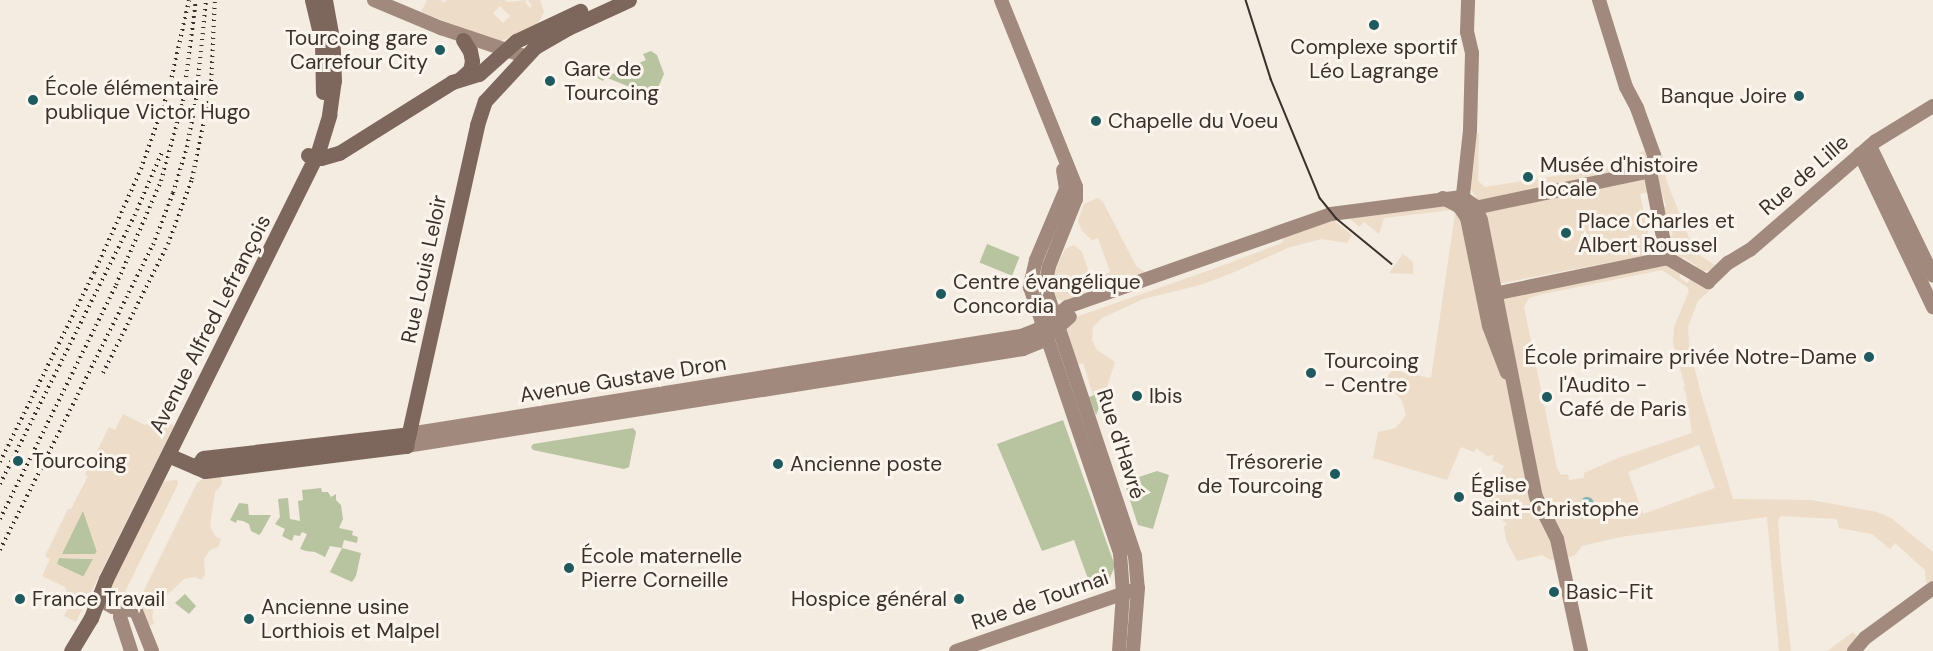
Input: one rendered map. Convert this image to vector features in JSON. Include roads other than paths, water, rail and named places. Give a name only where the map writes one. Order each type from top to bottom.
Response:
[{"type":"main road","points":[[312,0],[322,42],[324,84],[312,156]]},
{"type":"main road","points":[[312,156],[329,115],[334,81],[333,44],[325,0]]},
{"type":"main road","points":[[374,0],[441,28],[526,56],[568,28],[628,0]]},
{"type":"main road","points":[[461,78],[479,74],[506,49],[604,0]]},
{"type":"main road","points":[[1000,0],[1046,114]]},
{"type":"main road","points":[[1468,0],[1467,32],[1472,53],[1468,222],[1492,335],[1516,400]]},
{"type":"main road","points":[[1483,296],[1666,258],[1650,171],[1654,163],[1654,155],[1637,108],[1628,92],[1599,0]]},
{"type":"main road","points":[[441,28],[463,40],[506,49]]},
{"type":"main road","points":[[312,156],[335,155],[461,78],[470,70],[472,61],[470,51],[463,40]]},
{"type":"main road","name":"Rue Louis Leloir","points":[[408,440],[477,125],[485,101],[526,56]]},
{"type":"main road","name":"Rue de Lille","points":[[1666,258],[1708,282],[1728,263],[1750,250],[1865,150],[1933,106]]},
{"type":"main road","name":"Rue d'Havré","points":[[1046,114],[1074,179],[1077,193],[1045,278],[1045,287],[1135,556],[1138,588],[1133,651]]},
{"type":"main road","name":"Rue d'Havré","points":[[1046,114],[1047,130],[1066,185],[1030,281],[1045,332],[1119,547],[1123,593],[1119,651]]},
{"type":"main road","points":[[1865,150],[1933,276]]},
{"type":"main road","points":[[1865,150],[1933,307]]},
{"type":"main road","name":"Avenue Alfred Lefrançois","points":[[98,599],[290,212],[312,156]]},
{"type":"main road","points":[[1045,332],[1056,321],[1168,281],[1203,259],[1331,214],[1443,198],[1467,205],[1650,171]]},
{"type":"main road","points":[[1467,205],[1497,293],[1516,400],[1538,502],[1556,536],[1581,651]]},
{"type":"main road","name":"Avenue Gustave Dron","points":[[168,455],[204,471],[1023,349],[1040,343],[1045,332]]},
{"type":"main road","name":"Rue de Tournai","points":[[956,651],[1138,588]]},
{"type":"main road","points":[[1854,651],[1861,641],[1933,588]]},
{"type":"main road","points":[[98,599],[113,607],[132,609],[138,613],[152,651]]},
{"type":"main road","points":[[61,651],[98,599]]},
{"type":"main road","points":[[71,651],[91,618],[98,599]]},
{"type":"main road","points":[[123,608],[121,622],[131,651]]},
{"type":"water","points":[[1587,497],[1592,499],[1594,504],[1592,509],[1587,511],[1582,509],[1580,504],[1582,499]]},
{"type":"tram line","points":[[1246,0],[1271,79],[1320,198],[1336,218],[1392,264]]},
{"type":"railway","points":[[0,462],[94,273],[141,169],[169,89],[189,0]]},
{"type":"railway","points":[[0,519],[116,285],[161,181],[183,101],[196,0]]},
{"type":"railway","points":[[0,550],[153,245],[173,193],[187,147],[196,100],[206,0]]},
{"type":"railway","points":[[103,373],[168,244],[192,179],[211,87],[215,0]]},
{"type":"railway","points":[[0,484],[137,210],[162,152]]},
{"type":"place","name":"Complexe sportif Léo Lagrange","points":[[1374,25]]},
{"type":"place","name":"Tourcoing gare Carrefour City","points":[[440,50]]},
{"type":"place","name":"Gare de Tourcoing","points":[[550,81]]},
{"type":"place","name":"Banque Joire","points":[[1799,96]]},
{"type":"place","name":"École élémentaire publique Victor Hugo","points":[[33,100]]},
{"type":"place","name":"Chapelle du Voeu","points":[[1096,121]]},
{"type":"place","name":"Musée d'histoire locale","points":[[1528,177]]},
{"type":"place","name":"Place Charles et Albert Roussel","points":[[1566,233]]},
{"type":"place","name":"Centre évangélique Concordia","points":[[941,294]]},
{"type":"place","name":"École primaire privée Notre-Dame","points":[[1869,357]]},
{"type":"place","name":"Tourcoing - Centre","points":[[1311,373]]},
{"type":"place","name":"Ibis","points":[[1137,396]]},
{"type":"place","name":"l'Audito - Café de Paris","points":[[1547,397]]},
{"type":"place","name":"Tourcoing","points":[[18,461]]},
{"type":"place","name":"Ancienne poste","points":[[778,464]]},
{"type":"place","name":"Trésorerie de Tourcoing","points":[[1335,474]]},
{"type":"place","name":"Église Saint-Christophe","points":[[1459,497]]},
{"type":"place","name":"École maternelle Pierre Corneille","points":[[569,568]]},
{"type":"place","name":"Basic-Fit","points":[[1554,592]]},
{"type":"place","name":"France Travail","points":[[20,599]]},
{"type":"place","name":"Hospice général","points":[[959,599]]},
{"type":"place","name":"Ancienne usine Lorthiois et Malpel","points":[[249,619]]}]
